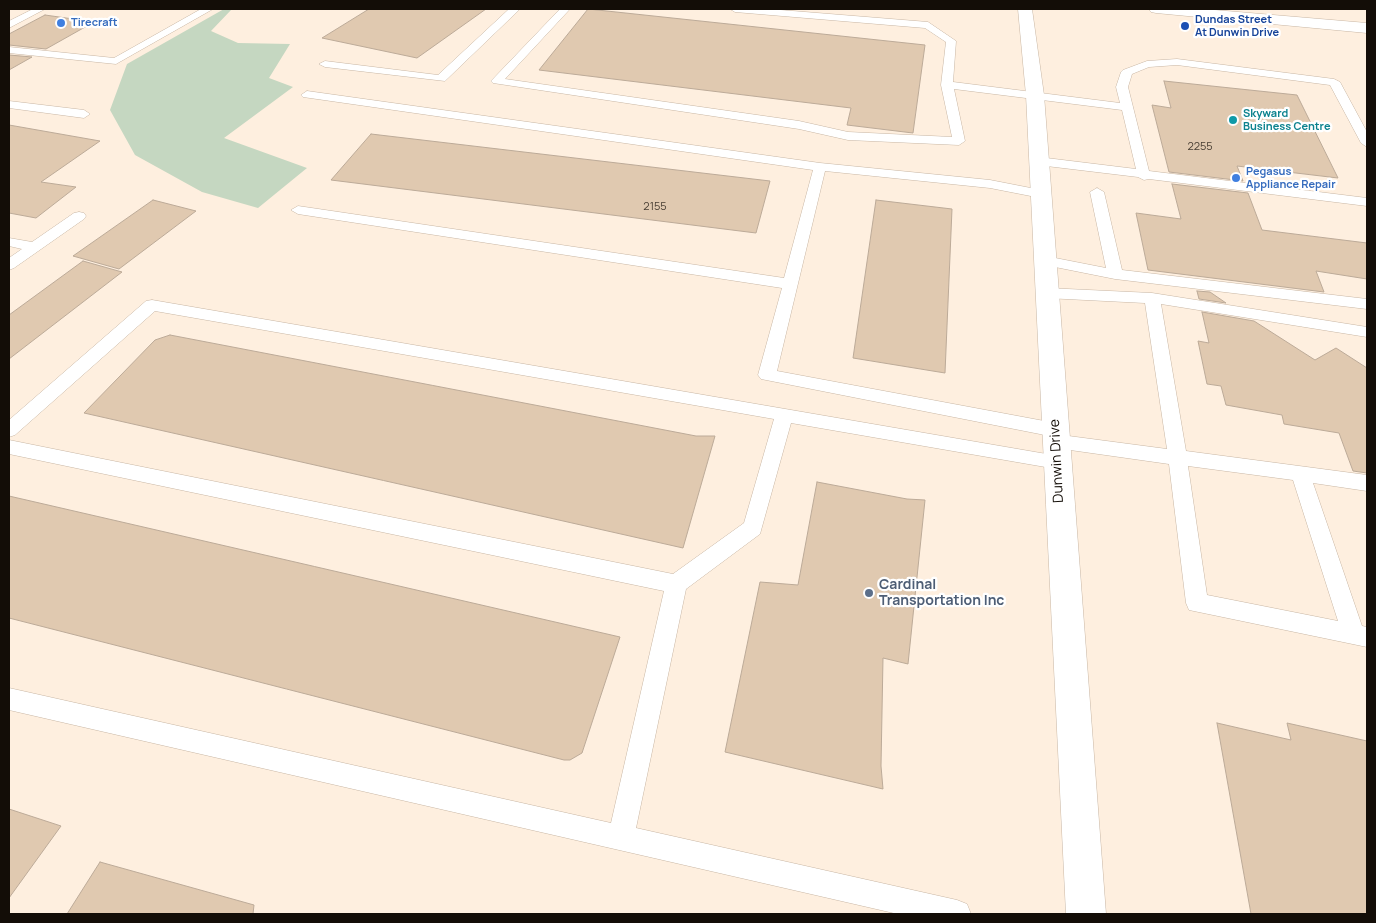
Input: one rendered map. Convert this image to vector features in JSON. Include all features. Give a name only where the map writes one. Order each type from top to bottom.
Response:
[{"type":"street","name":"Dunwin Drive","points":[[1025,9],[1035,95],[1086,914]]},
{"type":"street","points":[[1156,9],[1367,28]]},
{"type":"lane","points":[[9,25],[40,9]]},
{"type":"lane","points":[[9,50],[116,60],[208,9]]},
{"type":"lane","points":[[325,64],[441,79],[515,9]]},
{"type":"lane","points":[[565,9],[498,81],[799,125],[848,136],[958,142],[947,85],[952,41],[928,25],[735,9]]},
{"type":"lane","points":[[1144,176],[1122,87],[1127,72],[1147,64],[1177,62],[1334,82],[1367,143]]},
{"type":"lane","points":[[947,85],[1127,107]]},
{"type":"lane","points":[[307,95],[820,167],[990,184],[1041,194]]},
{"type":"lane","points":[[9,104],[84,114]]},
{"type":"lane","points":[[1038,161],[1144,176],[1367,202]]},
{"type":"lane","points":[[820,167],[767,376],[1056,445]]},
{"type":"lane","points":[[1098,192],[1116,274]]},
{"type":"lane","points":[[298,210],[790,284]]},
{"type":"lane","points":[[9,265],[79,216]]},
{"type":"lane","points":[[9,242],[36,247]]},
{"type":"lane","points":[[1046,261],[1116,274],[1367,304]]},
{"type":"lane","points":[[1046,293],[1152,298],[1367,332]]},
{"type":"lane","points":[[1152,298],[1178,458],[1197,603],[1360,636]]},
{"type":"lane","points":[[9,430],[152,305],[784,414],[1178,458],[1367,483]]},
{"type":"lane","points":[[621,837],[676,584],[753,528],[784,414]]},
{"type":"lane","points":[[9,447],[676,584]]},
{"type":"lane","points":[[1300,474],[1360,636]]},
{"type":"lane","points":[[9,699],[957,914]]},
{"type":"green space","points":[[224,9],[232,9],[211,31],[238,43],[290,44],[269,78],[293,87],[224,138],[307,168],[258,208],[202,192],[135,155],[110,110],[127,64]]},
{"type":"building","points":[[369,9],[486,9],[417,58],[322,38]]},
{"type":"building","points":[[588,9],[925,45],[913,133],[847,125],[851,108],[539,70]]},
{"type":"building","name":"Tirecraft","points":[[45,15],[94,22],[46,49],[9,45],[9,34]]},
{"type":"building","points":[[9,55],[32,57],[9,70]]},
{"type":"building","name":"Skyward Business Centre","points":[[1164,81],[1297,95],[1338,178],[1237,166],[1243,181],[1169,172],[1152,105],[1171,108]]},
{"type":"building","points":[[9,125],[100,141],[41,182],[76,187],[36,218],[9,213]]},
{"type":"building","points":[[371,134],[770,181],[756,233],[331,180]]},
{"type":"building","points":[[1172,184],[1248,193],[1262,230],[1367,243],[1367,279],[1316,271],[1324,292],[1148,270],[1136,213],[1181,219]]},
{"type":"building","points":[[153,200],[196,211],[119,269],[73,256]]},
{"type":"building","points":[[876,200],[952,209],[945,373],[853,358]]},
{"type":"building","points":[[83,261],[122,272],[9,359],[9,315]]},
{"type":"building","points":[[1197,291],[1210,292],[1226,303],[1199,299]]},
{"type":"building","points":[[1202,312],[1254,321],[1315,360],[1336,348],[1367,368],[1367,473],[1353,471],[1339,433],[1284,424],[1282,415],[1226,405],[1221,386],[1207,384],[1198,341],[1209,343]]},
{"type":"building","points":[[170,335],[696,436],[715,436],[683,548],[84,413],[155,340]]},
{"type":"building","points":[[817,482],[907,499],[925,500],[908,664],[883,658],[881,766],[883,789],[725,752],[760,582],[798,585]]},
{"type":"building","points":[[9,496],[620,637],[582,753],[570,760],[564,760],[9,618]]},
{"type":"building","points":[[1217,723],[1291,740],[1287,723],[1367,741],[1367,914],[1251,914]]},
{"type":"building","points":[[9,809],[61,826],[9,898]]},
{"type":"building","points":[[100,862],[254,905],[253,914],[67,914]]},
{"type":"place","name":"Tirecraft","points":[[61,23]]},
{"type":"place","name":"Dundas Street At Dunwin Drive","points":[[1185,26]]},
{"type":"place","name":"Skyward Business Centre","points":[[1233,120]]},
{"type":"place","name":"Pegasus Appliance Repair","points":[[1236,178]]},
{"type":"place","name":"Cardinal Transportation Inc","points":[[869,593]]}]
